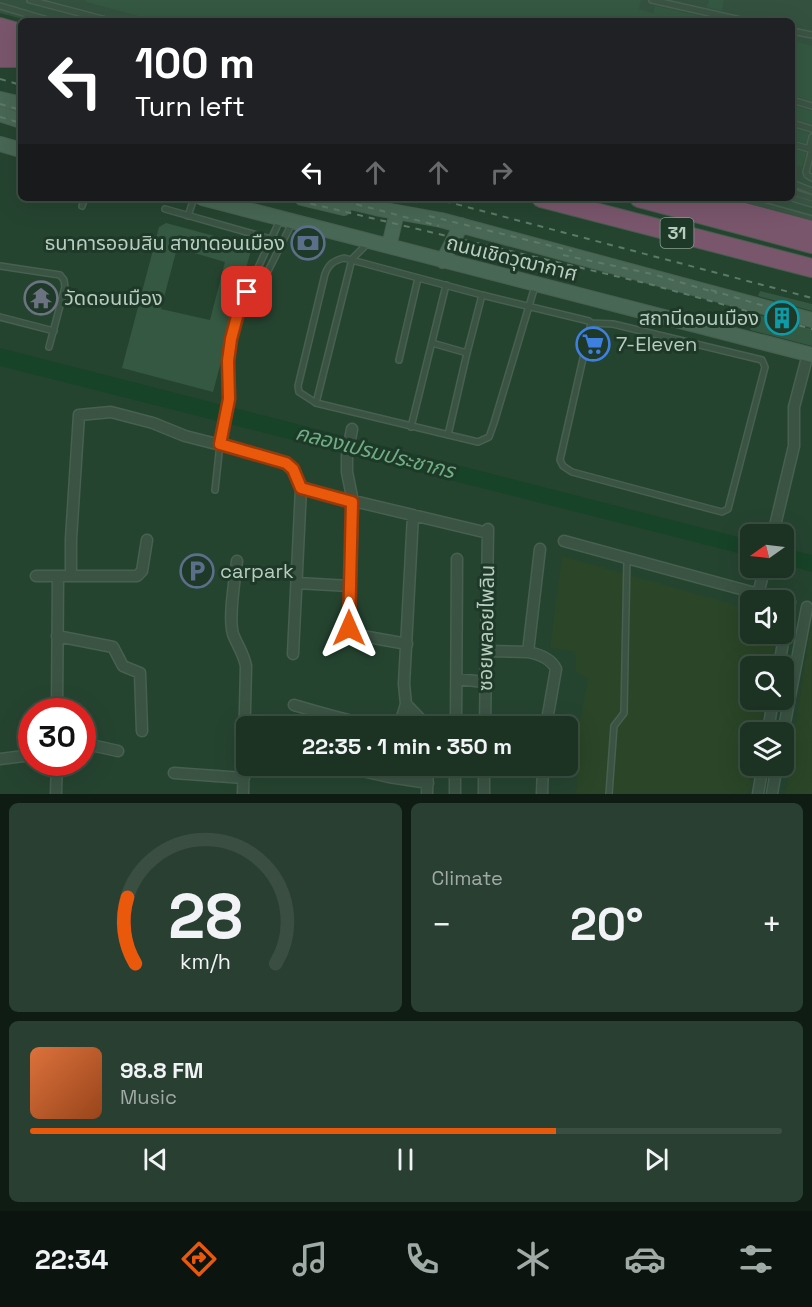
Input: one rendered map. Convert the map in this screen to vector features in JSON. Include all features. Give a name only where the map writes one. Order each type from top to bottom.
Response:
[{"type":"highway","points":[[0,19],[18,20]]},
{"type":"highway","points":[[0,27],[18,32]]},
{"type":"highway","name":"31","points":[[553,201],[812,268]]},
{"type":"highway","name":"31","points":[[591,201],[812,259]]},
{"type":"highway","name":"31","points":[[650,201],[812,244]]},
{"type":"highway","name":"31","points":[[712,201],[812,230]]},
{"type":"main road","points":[[0,99],[18,103]]},
{"type":"main road","points":[[0,114],[18,120]]},
{"type":"main road","points":[[0,144],[18,149]]},
{"type":"main road","name":"ถนนเชิดวุฒากาศ","points":[[213,201],[810,355]]},
{"type":"main road","points":[[314,201],[341,208],[380,209]]},
{"type":"main road","points":[[347,201],[461,225],[812,320]]},
{"type":"main road","points":[[389,246],[397,212]]},
{"type":"main road","points":[[443,261],[461,225]]},
{"type":"street","points":[[774,524],[794,446],[794,407],[810,355]]},
{"type":"street","points":[[71,576],[71,539],[79,415],[111,412],[153,423],[185,436],[286,463],[293,469],[301,488],[293,654]]},
{"type":"street","points":[[352,433],[347,456],[352,502],[348,620],[351,631],[357,635],[407,644]]},
{"type":"street","points":[[294,705],[364,724],[392,726],[400,721],[406,704],[404,684],[413,515],[301,488]]},
{"type":"street","name":"ซอยพลอยไพลิน","points":[[413,515],[488,531],[485,716]]},
{"type":"street","points":[[36,576],[139,576],[142,571],[147,540]]},
{"type":"street","points":[[564,541],[743,590]]},
{"type":"street","points":[[528,652],[540,549]]},
{"type":"street","points":[[456,716],[457,559]]},
{"type":"street","points":[[237,561],[232,623],[233,634],[246,666],[243,794]]},
{"type":"street","points":[[57,698],[58,576]]},
{"type":"street","points":[[297,583],[350,586]]},
{"type":"street","points":[[785,722],[809,607],[794,603]]},
{"type":"street","points":[[57,636],[113,646],[123,666],[141,673],[142,731]]},
{"type":"street","points":[[486,651],[528,652],[548,659],[554,664],[556,669],[548,716]]},
{"type":"street","points":[[456,679],[485,682]]},
{"type":"street","points":[[406,704],[417,716]]},
{"type":"street","points":[[96,746],[118,751]]},
{"type":"street","points":[[0,759],[18,757]]},
{"type":"street","points":[[174,773],[243,778]]},
{"type":"street","points":[[56,794],[57,776]]},
{"type":"street","points":[[385,776],[427,788]]},
{"type":"street","points":[[455,776],[455,794]]},
{"type":"street","points":[[484,776],[484,794]]},
{"type":"street","points":[[542,794],[543,776]]},
{"type":"street","points":[[759,790],[772,791],[775,776]]},
{"type":"lane","points":[[30,0],[106,18]]},
{"type":"lane","points":[[38,0],[100,18]]},
{"type":"lane","points":[[652,0],[732,18]]},
{"type":"lane","points":[[0,6],[21,18]]},
{"type":"lane","points":[[795,32],[812,35]]},
{"type":"lane","points":[[795,101],[812,106]]},
{"type":"lane","points":[[795,124],[812,129]]},
{"type":"lane","points":[[795,145],[809,149],[812,137]]},
{"type":"lane","points":[[812,149],[806,172],[812,178]]},
{"type":"lane","points":[[795,184],[812,191]]},
{"type":"lane","points":[[795,193],[812,201]]},
{"type":"lane","points":[[795,199],[805,202],[812,201]]},
{"type":"lane","points":[[82,206],[84,201]]},
{"type":"lane","points":[[188,216],[193,201]]},
{"type":"lane","points":[[748,201],[812,219]]},
{"type":"lane","points":[[165,209],[271,239]]},
{"type":"lane","points":[[215,490],[220,444],[229,399],[228,361],[231,339],[239,309],[271,239],[286,220]]},
{"type":"lane","points":[[251,306],[286,220]]},
{"type":"lane","points":[[316,403],[352,259],[369,242]]},
{"type":"lane","points":[[535,284],[528,307],[489,437],[478,442],[411,427],[316,403],[299,392],[298,386],[325,274],[329,265],[335,260],[344,258],[352,259],[418,278],[447,285],[482,295],[528,307],[591,323],[613,324],[762,360],[765,367],[728,509],[722,512],[572,472],[563,466],[560,460],[591,323]]},
{"type":"lane","points":[[0,267],[60,275],[64,280],[65,286],[49,347]]},
{"type":"lane","points":[[399,360],[418,278]]},
{"type":"lane","points":[[411,427],[447,285]]},
{"type":"lane","points":[[448,435],[482,295]]},
{"type":"lane","points":[[0,317],[54,331]]},
{"type":"lane","points":[[432,343],[467,353]]},
{"type":"lane","points":[[609,794],[614,726],[624,713],[627,558]]},
{"type":"shaded area","points":[[0,0],[812,0],[812,229],[707,201],[795,201],[795,18],[19,18],[0,13]]},
{"type":"shaded area","points":[[562,556],[740,606],[740,644],[774,644],[772,656],[740,656],[740,710],[762,710],[761,722],[740,722],[740,776],[752,776],[749,794],[576,794],[580,721],[588,679],[576,672],[575,652],[550,648]]},
{"type":"shaded area","points":[[811,625],[812,794],[785,794],[788,776],[794,776],[794,736]]},
{"type":"water","name":"คลองเปรมประชากร","points":[[0,348],[740,537],[740,553],[0,366]]},
{"type":"water","points":[[794,551],[812,555],[812,572],[794,567]]},
{"type":"building","points":[[86,0],[641,0],[639,9],[653,13],[655,6],[709,18],[146,18],[86,2]]},
{"type":"building","points":[[709,0],[724,0],[722,11],[707,7]]},
{"type":"building","points":[[795,41],[812,46],[812,101],[795,96]]},
{"type":"building","points":[[795,106],[812,111],[812,124],[795,119]]},
{"type":"building","points":[[795,129],[809,133],[806,143],[795,140]]},
{"type":"building","points":[[795,150],[806,153],[802,167],[795,165]]},
{"type":"building","points":[[166,223],[248,245],[251,250],[213,392],[122,368],[159,227]],"holes":[[[177,248],[225,262],[210,320],[161,309]]]},
{"type":"building","points":[[760,291],[812,304],[812,311],[758,296]]},
{"type":"building","points":[[754,314],[812,329],[812,346],[750,330]]},
{"type":"railway","points":[[0,79],[18,84]]},
{"type":"railway","points":[[0,104],[18,109]]},
{"type":"railway","points":[[0,117],[18,122]]},
{"type":"railway","points":[[300,201],[649,284],[812,329]]},
{"type":"railway","points":[[344,201],[439,226]]},
{"type":"railway","points":[[444,201],[812,298]]},
{"type":"railway","points":[[429,216],[572,251]]},
{"type":"railway","points":[[563,255],[652,274],[717,293]]},
{"type":"railway","points":[[711,290],[794,315]]},
{"type":"place","name":"ธนาคารออมสิน สาขาดอนเมือง","points":[[308,243]]},
{"type":"place","name":"วัดดอนเมือง","points":[[41,298]]},
{"type":"place","name":"สถานีดอนเมือง","points":[[782,318]]},
{"type":"place","name":"7-Eleven","points":[[593,344]]},
{"type":"place","name":"carpark","points":[[197,571]]},
{"type":"route","points":[[247,292],[239,309],[231,339],[228,361],[229,399],[220,444],[286,463],[298,477],[301,488],[352,502],[349,628]]}]
